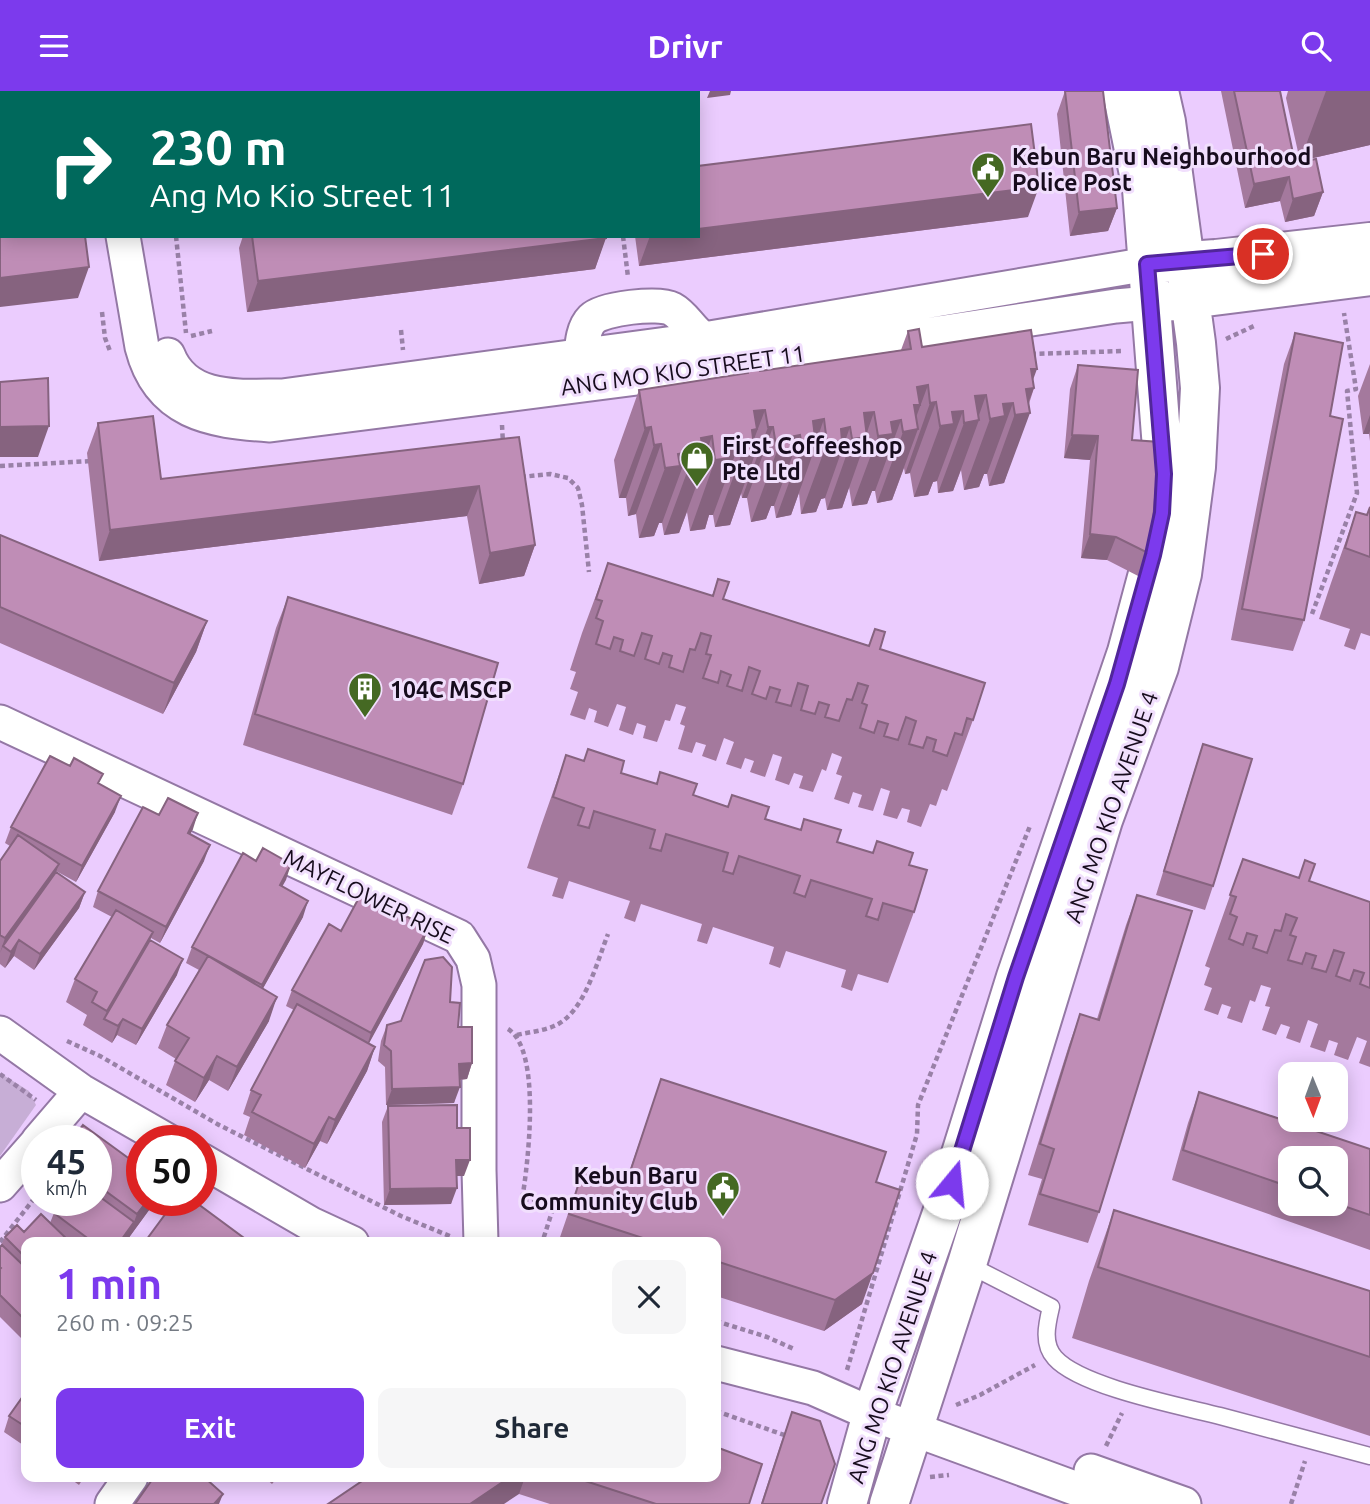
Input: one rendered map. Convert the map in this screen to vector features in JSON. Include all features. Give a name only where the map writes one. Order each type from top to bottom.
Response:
[{"type":"main road","name":"ANG MO KIO AVENUE 4","points":[[889,1504],[928,1415],[967,1264],[1100,831],[1159,667],[1182,575],[1196,467],[1200,389],[1189,299],[1166,262],[1142,189],[1122,91]]},
{"type":"main road","name":"ANG MO KIO AVENUE 4","points":[[847,1504],[875,1404],[946,1202],[1016,977],[1117,684],[1153,555],[1162,513],[1164,474],[1150,303],[1166,262],[1166,122],[1159,91]]},
{"type":"main road","name":"ANG MO KIO STREET 11","points":[[1166,262],[1370,242]]},
{"type":"main road","name":"ANG MO KIO STREET 11","points":[[1150,303],[1370,276]]},
{"type":"street","name":"ANG MO KIO STREET 11","points":[[123,238],[142,347],[146,362],[158,384],[170,399],[188,409],[226,422],[302,422],[676,373],[1150,303]]},
{"type":"street","name":"ANG MO KIO STREET 11","points":[[143,238],[164,343],[173,368],[189,385],[242,396],[282,396],[704,339],[1166,262]]},
{"type":"street","points":[[580,355],[585,330],[593,319],[603,312],[632,308],[661,305],[674,309],[689,328],[704,339]]},
{"type":"street","name":"MAYFLOWER RISE","points":[[0,722],[459,937],[473,959],[479,985],[480,1012],[479,1170],[468,1237]]},
{"type":"street","points":[[0,1033],[81,1091],[139,1125]]},
{"type":"street","points":[[52,1125],[81,1091]]},
{"type":"street","points":[[0,1185],[21,1161]]},
{"type":"street","points":[[217,1171],[304,1233],[323,1237]]},
{"type":"street","points":[[721,1364],[928,1415],[1184,1504]]},
{"type":"street","points":[[928,1415],[1118,1504]]},
{"type":"street","points":[[113,1504],[128,1482]]},
{"type":"lane","points":[[967,1264],[1051,1307],[1046,1339],[1053,1356],[1063,1366],[1084,1377],[1132,1393],[1370,1457]]},
{"type":"path","points":[[623,238],[632,308]]},
{"type":"path","points":[[1312,614],[1357,493],[1347,391],[1356,390],[1343,306]]},
{"type":"path","points":[[187,337],[212,331]]},
{"type":"path","points":[[0,466],[95,461]]},
{"type":"path","points":[[509,479],[550,474],[568,478],[578,488],[589,572]]},
{"type":"path","points":[[845,1374],[917,1134],[918,1105],[1031,824]]},
{"type":"path","points":[[517,1034],[554,1026],[567,1019],[582,1000],[608,934]]},
{"type":"path","points":[[480,1012],[517,1034],[527,1061],[530,1103],[527,1173],[522,1200],[556,1199],[544,1237]]},
{"type":"path","points":[[62,1039],[100,1056],[219,1125],[401,1216],[459,1237]]},
{"type":"path","points":[[0,1075],[60,1116]]},
{"type":"path","points":[[0,1243],[21,1216]]},
{"type":"path","points":[[721,1322],[767,1336],[801,1352]]},
{"type":"path","points":[[928,1415],[980,1395],[1045,1359]]},
{"type":"path","points":[[1101,1454],[1127,1403]]},
{"type":"path","points":[[721,1413],[795,1439]]},
{"type":"path","points":[[1292,1504],[1307,1453]]},
{"type":"shaded area","points":[[0,1073],[29,1091],[36,1105],[0,1156]]},
{"type":"building","points":[[1065,91],[1103,91],[1117,208],[1079,212]]},
{"type":"building","points":[[1234,91],[1280,91],[1295,163],[1316,159],[1323,192],[1293,199],[1289,177],[1254,184]]},
{"type":"building","points":[[1031,124],[1039,187],[700,229],[700,166]]},
{"type":"building","points":[[0,238],[85,238],[89,267],[0,278]]},
{"type":"building","points":[[252,238],[606,238],[258,281]]},
{"type":"building","points":[[919,329],[922,347],[1031,330],[1037,369],[1031,369],[1034,388],[1026,389],[1030,413],[1015,415],[1013,403],[1003,404],[1005,416],[990,419],[986,395],[975,396],[979,420],[964,423],[963,411],[952,412],[954,424],[940,426],[936,402],[930,403],[928,385],[917,387],[920,405],[914,405],[918,429],[903,432],[901,420],[891,422],[893,434],[878,436],[874,412],[864,413],[867,437],[852,439],[850,427],[841,429],[842,441],[827,443],[824,419],[813,421],[816,445],[802,447],[800,435],[790,437],[792,448],[777,451],[773,427],[768,427],[765,410],[754,411],[757,429],[752,430],[755,454],[741,456],[739,444],[729,446],[730,458],[715,460],[712,436],[701,438],[705,462],[690,464],[688,452],[678,454],[680,466],[665,468],[661,444],[654,445],[651,427],[645,428],[639,390],[748,373],[746,355],[756,353],[760,371],[911,349],[908,331]]},
{"type":"building","points":[[1295,333],[1343,343],[1330,416],[1343,419],[1304,620],[1242,609]]},
{"type":"building","points":[[1078,365],[1138,370],[1132,440],[1160,442],[1150,554],[1116,537],[1090,534],[1098,436],[1072,435]]},
{"type":"building","points":[[48,378],[49,426],[0,427],[0,382]]},
{"type":"building","points":[[153,416],[161,479],[519,437],[535,545],[490,553],[479,486],[110,530],[98,423]]},
{"type":"building","points":[[1370,507],[1370,557],[1345,548],[1356,512],[1367,515]]},
{"type":"building","points":[[0,535],[207,621],[174,683],[0,607]]},
{"type":"building","points":[[608,563],[713,596],[718,579],[729,582],[723,599],[869,646],[875,629],[885,632],[880,649],[985,683],[973,720],[967,718],[962,735],[955,733],[947,756],[933,751],[936,740],[927,737],[923,748],[909,744],[916,721],[906,717],[898,740],[884,736],[888,724],[878,721],[874,733],[860,728],[867,705],[862,703],[868,686],[858,683],[852,700],[847,699],[839,721],[825,717],[829,705],[819,702],[815,714],[801,710],[808,686],[798,683],[791,706],[776,702],[780,690],[770,687],[766,699],[752,694],[760,671],[749,667],[742,691],[727,686],[731,675],[721,671],[718,683],[703,678],[711,655],[706,654],[711,636],[701,633],[695,650],[690,649],[683,672],[669,667],[672,656],[663,653],[659,664],[645,659],[652,636],[642,633],[634,656],[620,651],[623,640],[614,637],[610,649],[596,644],[603,621],[596,618],[602,601],[596,599]]},
{"type":"building","name":"104C MSCP","points":[[288,597],[498,663],[463,784],[255,714]]},
{"type":"building","points":[[1203,744],[1252,759],[1213,886],[1164,871]]},
{"type":"building","points":[[588,749],[624,761],[621,773],[657,784],[660,772],[697,784],[693,795],[728,807],[732,795],[769,807],[765,819],[801,830],[804,819],[841,830],[837,842],[873,853],[877,841],[913,853],[909,865],[927,870],[914,912],[883,903],[878,920],[866,916],[872,899],[811,880],[805,897],[794,893],[800,876],[739,856],[733,874],[723,871],[728,853],[666,834],[661,851],[650,848],[655,830],[594,811],[589,828],[578,825],[584,808],[553,797],[566,755],[584,761]]},
{"type":"building","points":[[50,756],[70,766],[74,758],[103,774],[98,783],[121,796],[82,866],[11,827]]},
{"type":"building","points":[[168,798],[198,813],[188,833],[210,845],[166,927],[98,891],[143,807],[159,815]]},
{"type":"building","points":[[18,835],[59,864],[5,938],[0,935],[0,861]]},
{"type":"building","points":[[263,848],[291,864],[280,885],[308,901],[262,985],[192,947],[243,853],[256,861]]},
{"type":"building","points":[[1243,859],[1299,878],[1305,860],[1315,864],[1309,881],[1370,902],[1370,988],[1360,984],[1364,973],[1354,970],[1350,981],[1336,976],[1344,953],[1334,950],[1326,972],[1312,968],[1316,956],[1306,953],[1302,964],[1288,960],[1296,937],[1290,935],[1297,918],[1286,914],[1281,931],[1275,930],[1267,953],[1253,948],[1257,936],[1247,933],[1243,945],[1229,939],[1237,917],[1230,914],[1236,897],[1230,895]]},
{"type":"building","points":[[56,872],[85,892],[40,954],[19,940],[11,952],[3,946]]},
{"type":"building","points":[[362,892],[428,928],[371,1033],[292,990],[329,924],[341,931]]},
{"type":"building","points":[[1137,895],[1192,911],[1099,1212],[1040,1194],[1054,1149],[1040,1144],[1080,1014],[1099,1020]]},
{"type":"building","points":[[116,910],[153,932],[107,1011],[92,1002],[97,992],[75,979]]},
{"type":"building","points":[[150,940],[183,959],[142,1029],[123,1019],[118,1026],[104,1019]]},
{"type":"building","points":[[208,956],[277,997],[237,1067],[217,1056],[204,1078],[175,1061],[189,1038],[167,1025]]},
{"type":"building","points":[[443,957],[452,967],[450,1002],[460,1003],[458,1027],[472,1027],[472,1063],[459,1064],[460,1087],[392,1089],[391,1051],[384,1045],[387,1025],[401,1021],[425,960]]},
{"type":"building","points":[[297,1004],[375,1047],[335,1120],[329,1117],[314,1144],[252,1112],[261,1095],[251,1090]]},
{"type":"building","name":"Kebun Baru Community Club","points":[[661,1079],[886,1152],[876,1182],[900,1190],[873,1273],[835,1300],[721,1263],[721,1237],[640,1237],[569,1214],[583,1170],[626,1184]]},
{"type":"building","points":[[1199,1092],[1278,1118],[1278,1132],[1319,1132],[1370,1149],[1370,1215],[1348,1207],[1348,1146],[1278,1146],[1278,1183],[1183,1150]]},
{"type":"building","points":[[457,1105],[457,1128],[470,1128],[470,1160],[456,1160],[457,1188],[390,1189],[388,1106]]},
{"type":"building","points":[[112,1146],[126,1156],[126,1206],[112,1196]]},
{"type":"building","points":[[112,1206],[134,1222],[123,1237],[86,1237],[58,1216],[112,1216]]},
{"type":"building","points":[[1114,1210],[1370,1291],[1370,1357],[1098,1267]]},
{"type":"building","points":[[39,1216],[43,1216],[65,1237],[21,1237],[21,1253],[5,1237],[17,1225],[24,1232]]},
{"type":"building","points":[[164,1216],[214,1216],[243,1237],[148,1237]]},
{"type":"building","points":[[2,1245],[21,1263],[21,1316],[0,1295]]},
{"type":"building","points":[[21,1399],[21,1424],[9,1416]]},
{"type":"building","points":[[792,1412],[820,1421],[835,1464],[821,1504],[762,1504]]},
{"type":"building","points":[[721,1449],[762,1464],[749,1504],[656,1504],[588,1482],[721,1482]]},
{"type":"building","points":[[150,1482],[210,1482],[223,1494],[214,1504],[135,1504]]},
{"type":"building","points":[[361,1482],[503,1482],[470,1504],[328,1504]]},
{"type":"place","name":"Kebun Baru Neighbourhood Police Post","points":[[988,199]]},
{"type":"place","name":"First Coffeeshop Pte Ltd","points":[[697,488]]},
{"type":"place","name":"104C MSCP","points":[[365,719]]},
{"type":"place","name":"Kebun Baru Community Club","points":[[723,1218]]},
{"type":"route","points":[[952,1183],[1016,977],[1117,684],[1162,513],[1164,474],[1147,264],[1263,254]]}]
